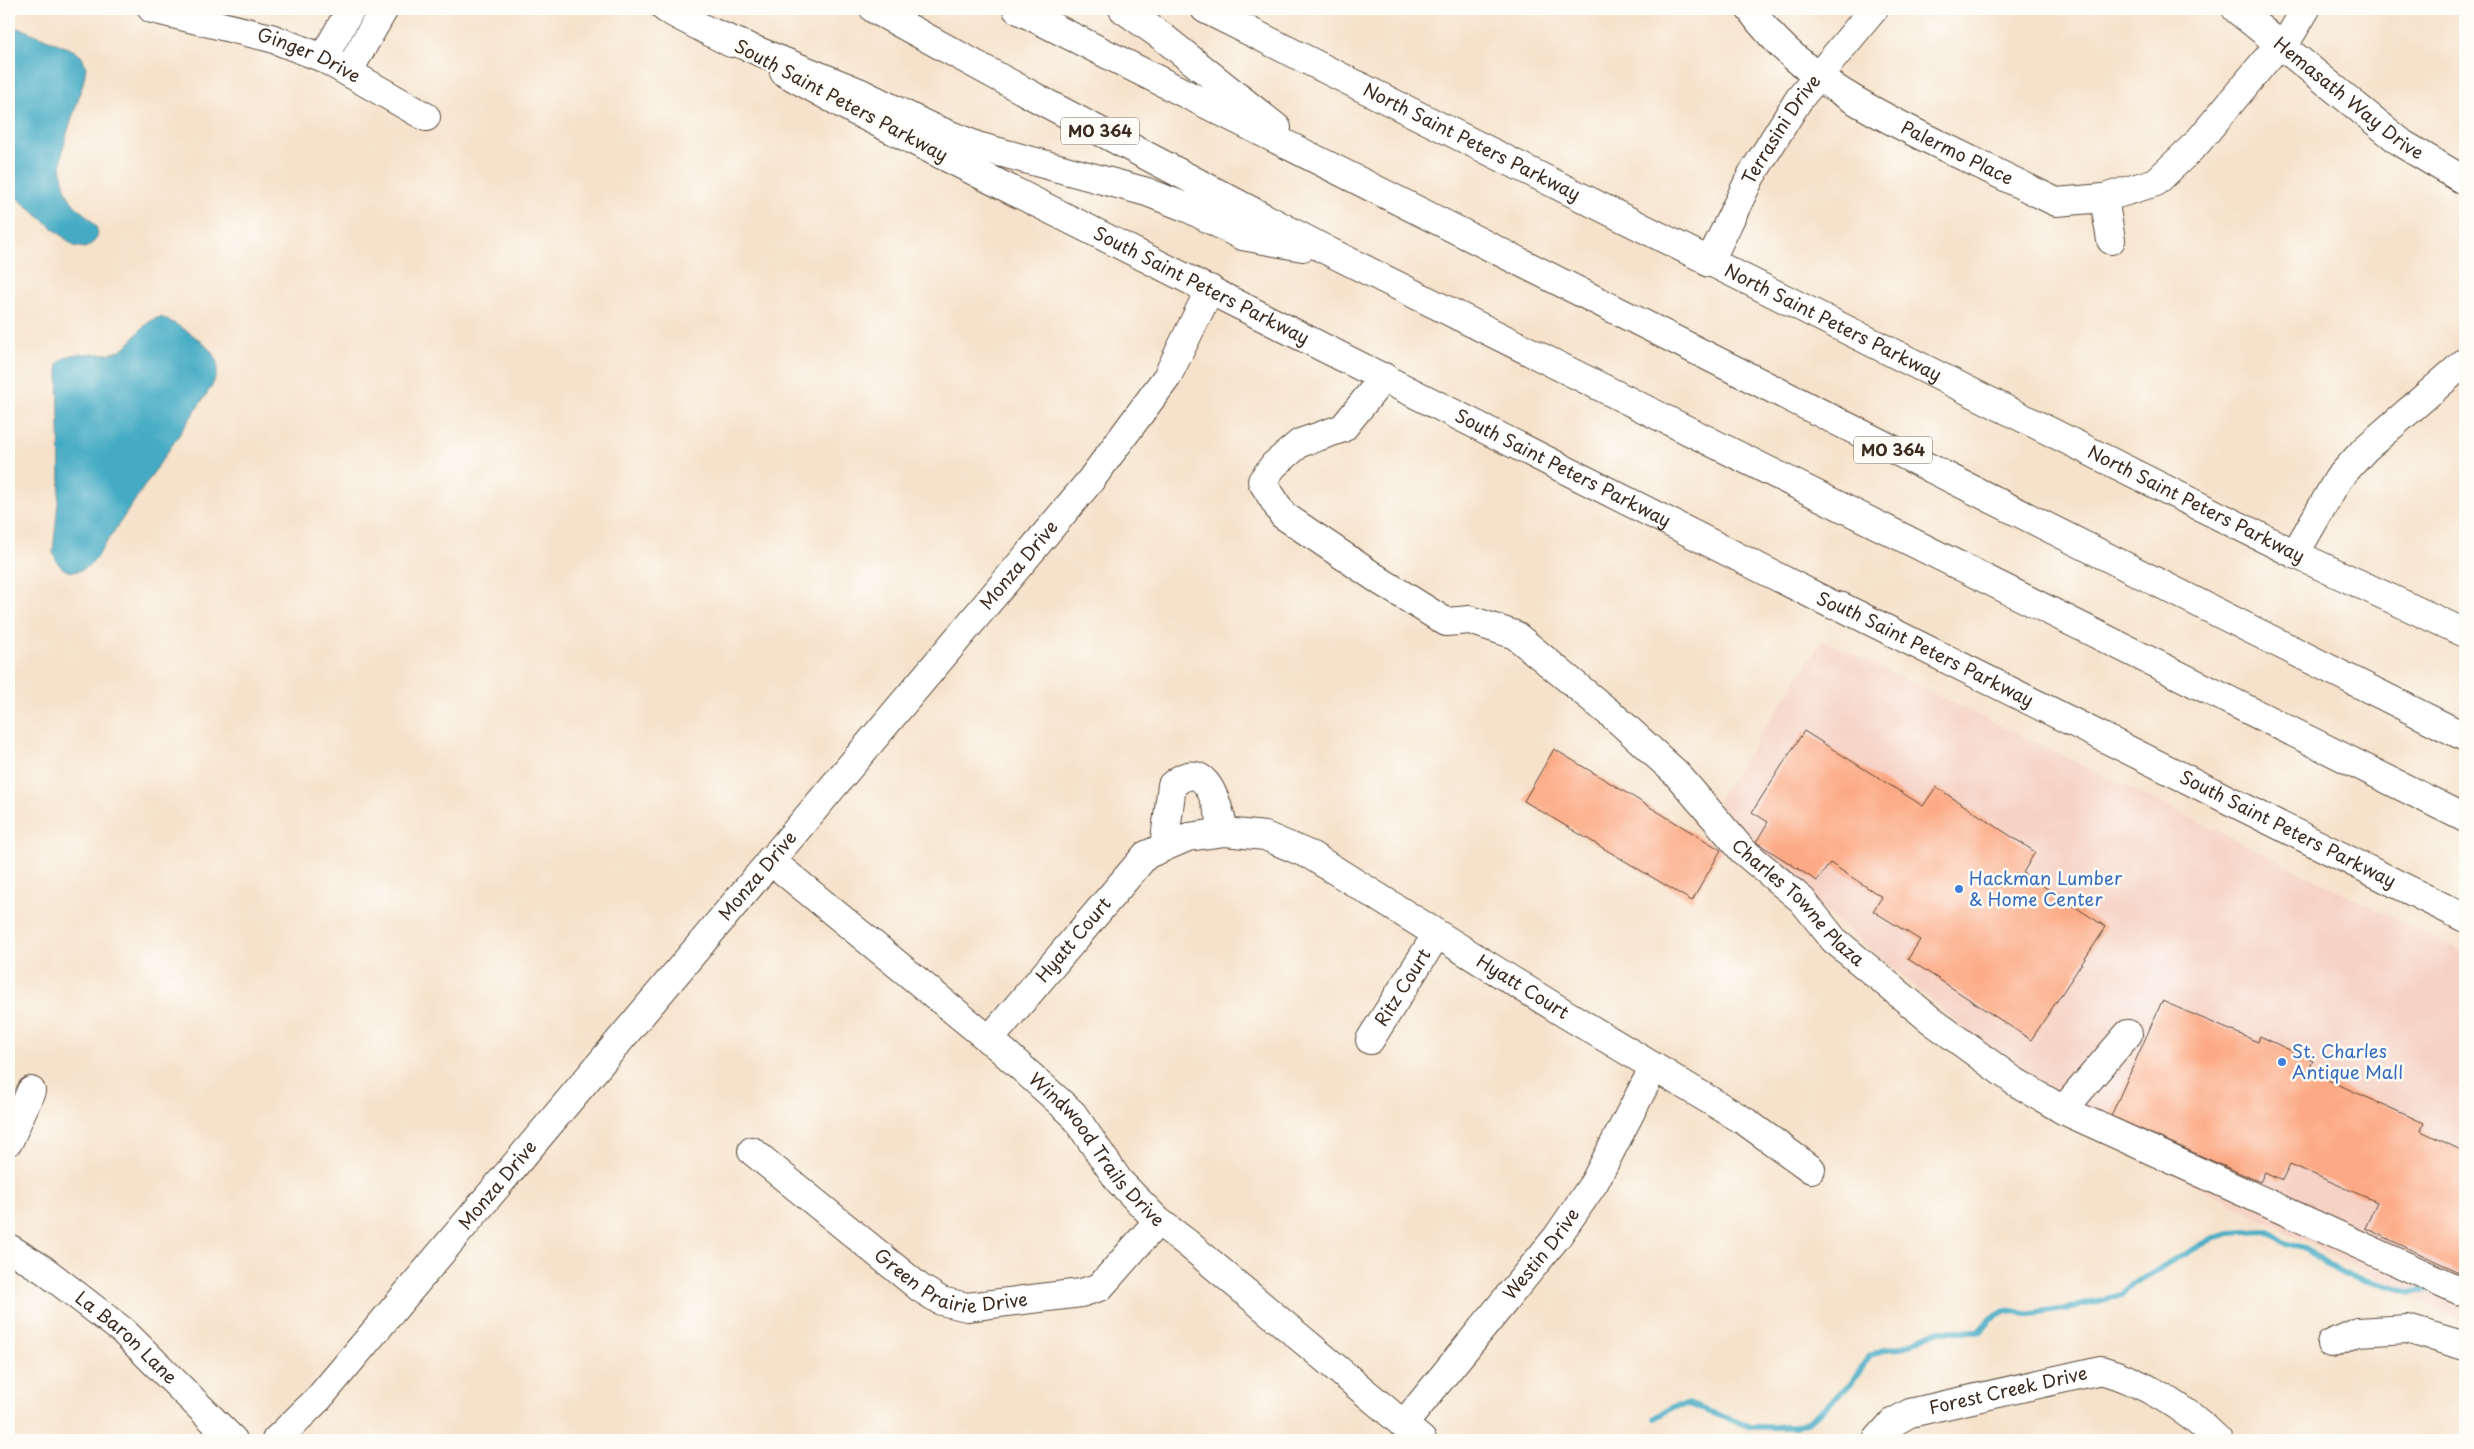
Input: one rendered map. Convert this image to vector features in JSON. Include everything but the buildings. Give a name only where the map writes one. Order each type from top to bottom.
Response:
[{"type":"main road","name":"Ginger Drive","points":[[152,9],[271,38],[323,58],[426,117]]},
{"type":"main road","points":[[323,58],[351,9]]},
{"type":"main road","points":[[348,72],[384,9]]},
{"type":"main road","name":"South Saint Peters Parkway","points":[[666,9],[855,111],[1384,377],[1833,606],[1842,607],[2465,918]]},
{"type":"main road","name":"MO 364","points":[[874,9],[1046,103],[1328,252],[2465,818]]},
{"type":"main road","name":"MO 364","points":[[1017,9],[2465,737]]},
{"type":"main road","points":[[1123,9],[1164,38],[1322,163]]},
{"type":"main road","name":"North Saint Peters Parkway","points":[[1205,9],[1709,263],[2295,554],[2465,633]]},
{"type":"main road","name":"Palermo Place","points":[[1750,9],[1762,26],[1817,77],[1876,114],[2056,202],[2104,198],[2156,182],[2196,144],[2271,54],[2283,47],[2306,9]]},
{"type":"main road","name":"Terrasini Drive","points":[[1709,263],[1751,176],[1799,99],[1874,9]]},
{"type":"main road","name":"Hemasath Way Drive","points":[[2236,9],[2404,144],[2465,181]]},
{"type":"main road","points":[[710,32],[860,94],[976,146],[1147,192],[1190,209],[1242,236],[1328,252]]},
{"type":"main road","points":[[2104,198],[2111,240]]},
{"type":"main road","name":"Monza Drive","points":[[276,1440],[319,1398],[1090,481],[1167,377],[1210,289]]},
{"type":"main road","points":[[2295,554],[2338,479],[2365,449],[2465,362]]},
{"type":"main road","name":"Charles Towne Plaza","points":[[1384,377],[1343,428],[1300,443],[1274,465],[1262,481],[1283,515],[1382,582],[1446,622],[1470,620],[1515,635],[1603,708],[1676,773],[1743,851],[1802,900],[1834,940],[1932,1020],[2014,1081],[2063,1110],[2465,1293]]},
{"type":"main road","points":[[1164,847],[1172,785],[1186,776],[1197,776],[1209,784],[1225,832]]},
{"type":"main road","name":"Hyatt Court","points":[[989,1040],[1146,855],[1188,837],[1225,832],[1265,836],[1312,856],[1746,1122],[1811,1169]]},
{"type":"main road","name":"Windwood Trails Drive","points":[[770,860],[989,1040],[1073,1114],[1119,1181],[1158,1221],[1187,1243],[1412,1432]]},
{"type":"main road","name":"Ritz Court","points":[[1370,1040],[1437,934]]},
{"type":"main road","points":[[2063,1110],[2128,1034]]},
{"type":"main road","name":"Westin Drive","points":[[1412,1432],[1557,1237],[1594,1183],[1654,1067]]},
{"type":"main road","points":[[9,1141],[31,1091]]},
{"type":"main road","name":"Green Prairie Drive","points":[[752,1151],[920,1288],[941,1301],[967,1307],[1081,1294],[1100,1287],[1158,1221]]},
{"type":"main road","name":"La Baron Lane","points":[[9,1248],[44,1270],[123,1331],[233,1440]]},
{"type":"main road","points":[[2331,1344],[2358,1332],[2408,1329],[2465,1346]]},
{"type":"main road","name":"Forest Creek Drive","points":[[1877,1440],[1892,1423],[1910,1413],[2101,1370],[2122,1376],[2177,1405],[2218,1440]]},
{"type":"shaded area","points":[[1823,640],[2210,827],[2465,953],[2465,1323],[2081,1127],[1752,849],[1717,801]]},
{"type":"water","points":[[9,27],[22,29],[75,51],[82,57],[86,67],[61,162],[63,181],[69,197],[90,219],[97,230],[94,242],[85,248],[74,246],[9,191]]},
{"type":"water","points":[[161,317],[185,329],[202,342],[214,356],[217,363],[217,372],[212,386],[94,561],[82,570],[70,572],[60,566],[53,552],[60,483],[58,364],[63,359],[77,354],[109,354],[123,349],[148,323]]},
{"type":"waterway","points":[[1655,1418],[1675,1406],[1688,1404],[1751,1427],[1795,1427],[1807,1423],[1850,1385],[1870,1356],[1885,1349],[1901,1348],[1937,1331],[1979,1331],[1991,1318],[2006,1310],[2033,1314],[2071,1308],[2121,1295],[2133,1284],[2215,1237],[2230,1233],[2267,1231],[2283,1242],[2306,1249],[2343,1274],[2408,1292],[2427,1289]]},
{"type":"waterway","points":[[1232,1440],[1240,1438]]},
{"type":"place","name":"Hackman Lumber & Home Center","points":[[1959,889]]},
{"type":"place","name":"St. Charles Antique Mall","points":[[2282,1062]]}]
